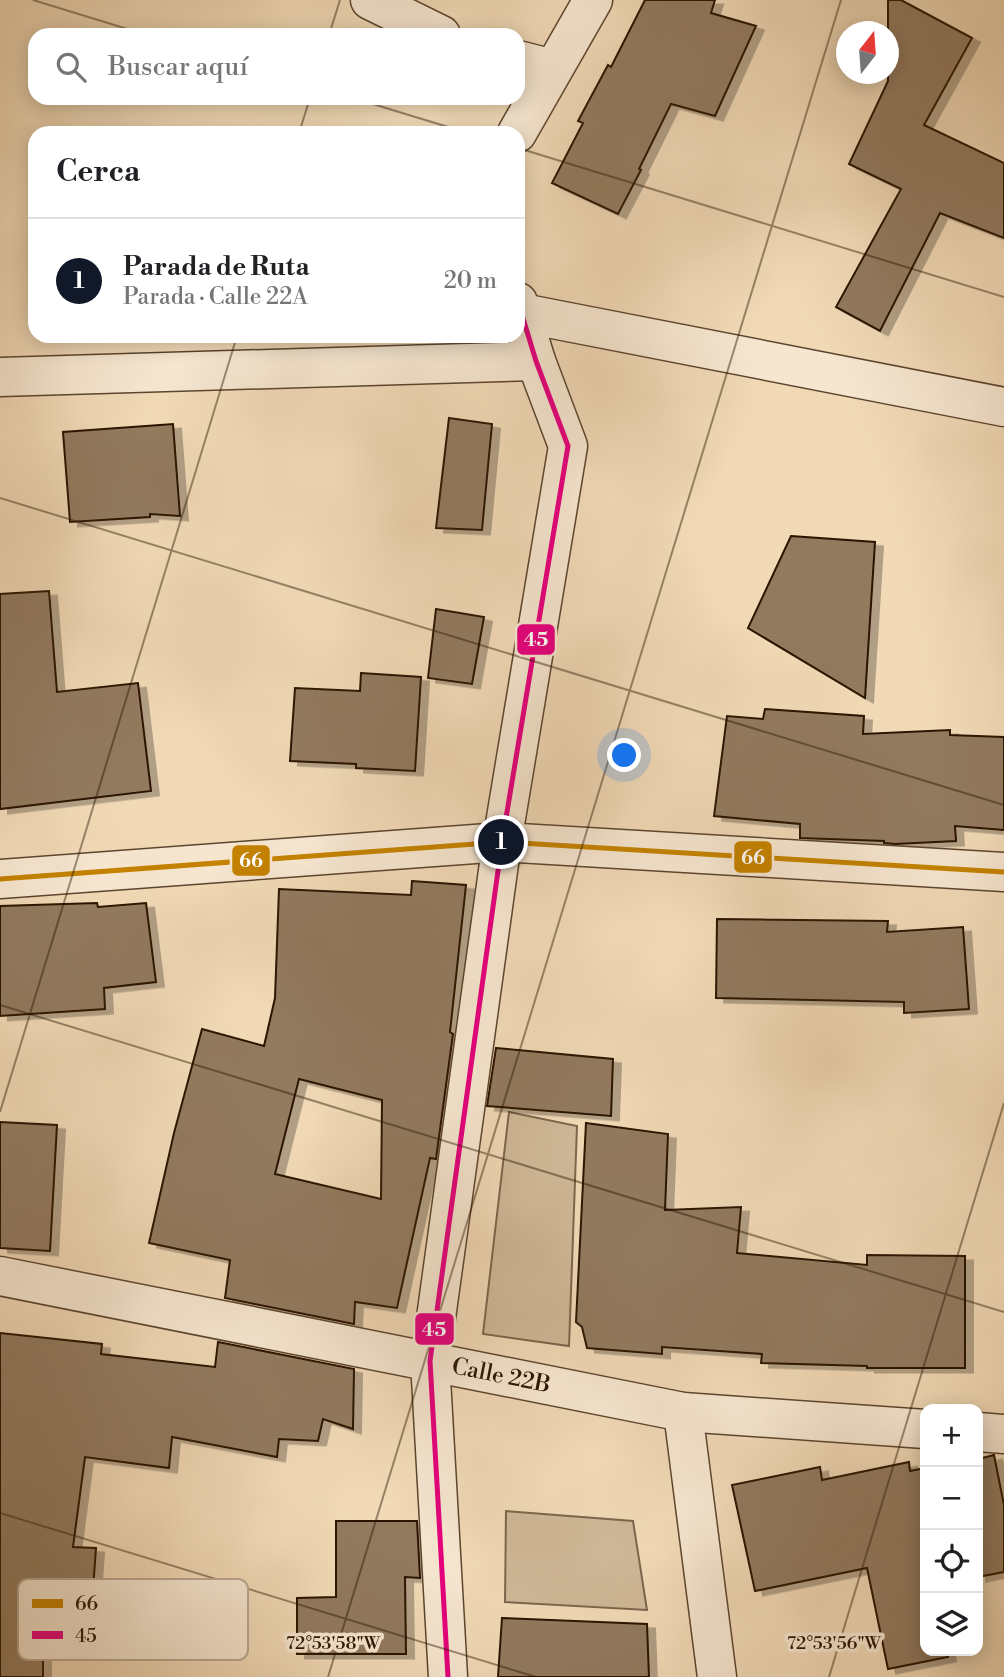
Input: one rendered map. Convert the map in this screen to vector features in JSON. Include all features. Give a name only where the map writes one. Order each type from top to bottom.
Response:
[{"type":"street","points":[[370,0],[427,28]]},
{"type":"street","points":[[525,104],[536,64],[593,0]]},
{"type":"street","points":[[519,126],[525,105]]},
{"type":"street","points":[[525,309],[1004,407]]},
{"type":"street","points":[[448,1677],[430,1362],[502,842],[568,446],[525,325]]},
{"type":"street","points":[[0,377],[536,361]]},
{"type":"street","points":[[0,880],[502,842],[1004,872]]},
{"type":"street","name":"Calle 22B","points":[[0,1276],[683,1412],[920,1429]]},
{"type":"street","points":[[683,1412],[717,1677]]},
{"type":"street","points":[[983,1432],[1004,1434]]},
{"type":"shaded area","points":[[509,1112],[577,1126],[569,1346],[483,1334]]},
{"type":"shaded area","points":[[506,1511],[633,1521],[647,1610],[505,1602]]},
{"type":"building","points":[[645,0],[715,0],[711,13],[756,26],[715,116],[671,104],[618,214],[552,183],[583,123],[578,121],[608,65],[611,67]]},
{"type":"building","points":[[888,0],[901,0],[972,38],[924,125],[1004,163],[1004,238],[940,213],[880,331],[836,307],[901,189],[849,164],[887,84],[899,84],[899,21],[888,21]]},
{"type":"building","points":[[449,418],[492,424],[482,530],[436,528]]},
{"type":"building","points":[[173,424],[180,516],[150,514],[150,517],[70,522],[63,432]]},
{"type":"building","points":[[791,536],[875,542],[865,698],[748,628]]},
{"type":"building","points":[[49,591],[57,692],[138,683],[151,791],[0,809],[0,594]]},
{"type":"building","points":[[436,609],[484,617],[472,684],[428,678]]},
{"type":"building","points":[[361,673],[421,677],[415,771],[356,768],[356,764],[290,761],[295,688],[360,691]]},
{"type":"building","points":[[765,709],[864,716],[863,734],[950,730],[950,735],[1004,737],[1004,830],[955,826],[956,841],[895,844],[884,841],[800,838],[800,824],[714,816],[727,716],[763,719]]},
{"type":"building","points":[[412,881],[466,885],[450,1032],[453,1034],[436,1159],[430,1158],[397,1308],[355,1302],[354,1324],[225,1298],[230,1260],[149,1243],[174,1133],[202,1029],[264,1046],[275,998],[279,889],[411,895]],"holes":[[[299,1079],[382,1100],[381,1199],[275,1174]]]},
{"type":"building","points":[[97,903],[98,907],[146,903],[156,982],[104,988],[105,1009],[0,1016],[0,906]]},
{"type":"building","points":[[717,919],[888,921],[887,932],[963,927],[969,1009],[904,1013],[904,1002],[716,998]]},
{"type":"building","points":[[496,1048],[613,1059],[611,1116],[487,1106]]},
{"type":"building","points":[[0,1122],[57,1125],[50,1251],[0,1248]]},
{"type":"building","points":[[586,1123],[668,1134],[665,1210],[741,1207],[737,1253],[867,1265],[867,1255],[965,1256],[965,1368],[867,1368],[761,1363],[762,1354],[662,1347],[662,1354],[587,1348],[582,1327],[576,1322]]},
{"type":"building","points":[[0,1333],[102,1344],[101,1354],[215,1367],[218,1342],[354,1369],[353,1429],[323,1419],[318,1441],[279,1439],[277,1457],[172,1437],[169,1468],[85,1457],[73,1547],[96,1548],[94,1579],[18,1579],[18,1660],[43,1660],[43,1677],[0,1677]]},
{"type":"building","points":[[994,1455],[1004,1505],[1004,1572],[983,1576],[983,1467],[983,1458]]},
{"type":"building","points":[[909,1462],[910,1471],[920,1469],[920,1656],[948,1657],[888,1669],[867,1568],[755,1591],[732,1485],[820,1467],[822,1480]]},
{"type":"building","points":[[336,1521],[417,1521],[420,1578],[405,1577],[406,1654],[297,1654],[297,1598],[336,1597]]},
{"type":"building","points":[[502,1618],[647,1624],[649,1677],[498,1677]]},
{"type":"transit line","name":"45","points":[[448,1677],[430,1361],[502,842],[568,446],[525,325]]},
{"type":"transit line","name":"66","points":[[0,879],[502,842],[1004,872]]},
{"type":"place","name":"Parada de Ruta","points":[[501,842]]}]
